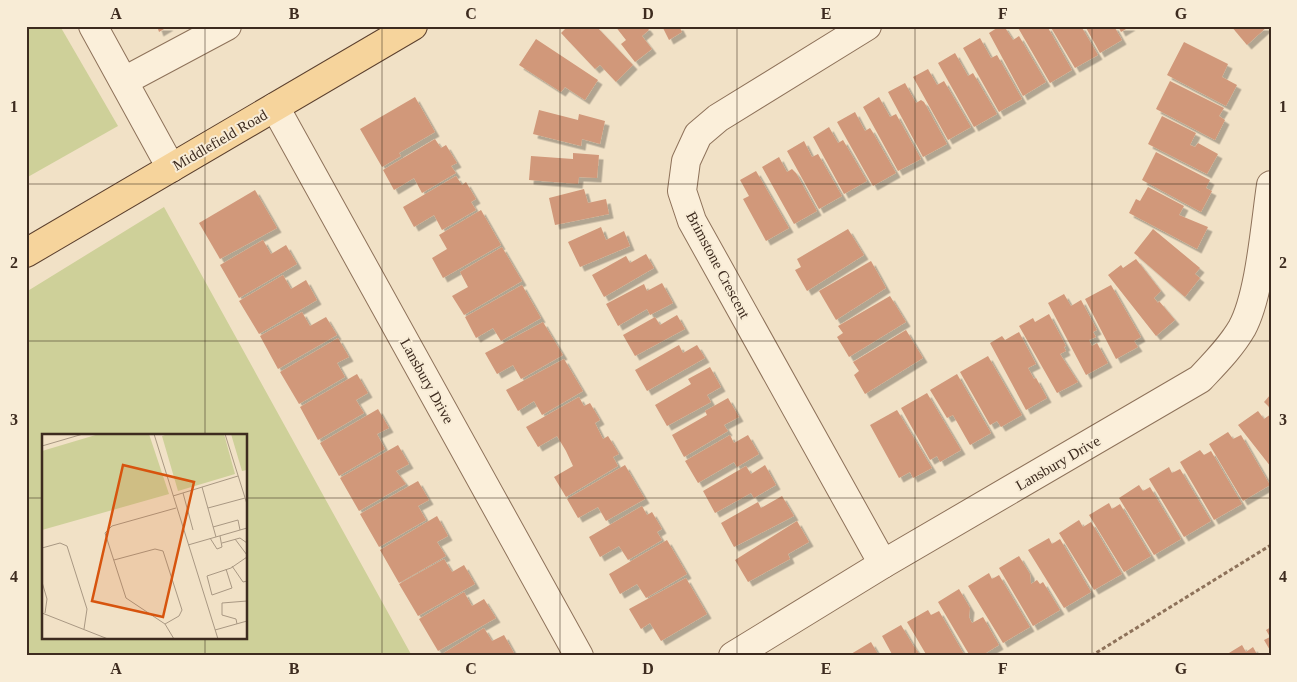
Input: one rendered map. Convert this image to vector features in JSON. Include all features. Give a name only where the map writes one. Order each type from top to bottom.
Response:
[{"type":"main road","name":"Middlefield Road","points":[[26,253],[275,107],[399,30]]},
{"type":"street","points":[[93,26],[171,168]]},
{"type":"street","points":[[124,81],[227,26]]},
{"type":"street","name":"Brimstone Crescent","points":[[867,26],[718,118],[698,135],[686,161],[682,191],[692,222],[883,564]]},
{"type":"street","name":"Lansbury Drive","points":[[275,107],[579,656]]},
{"type":"street","name":"Lansbury Drive","points":[[733,656],[883,564],[1179,393],[1200,379],[1226,352],[1242,327],[1255,287],[1271,185]]},
{"type":"path","points":[[1091,656],[1271,545]]},
{"type":"green space","points":[[26,26],[60,26],[118,126],[26,178]]},
{"type":"green space","points":[[164,207],[412,656],[26,656],[26,292]]},
{"type":"building","points":[[157,26],[169,26],[159,32]]},
{"type":"building","points":[[568,26],[596,26],[633,65],[616,82],[600,65],[595,69],[561,33]]},
{"type":"building","points":[[615,26],[646,26],[649,30],[642,36],[652,49],[635,62],[621,44],[626,40]]},
{"type":"building","points":[[662,26],[679,26],[682,32],[669,40]]},
{"type":"building","points":[[1000,26],[1004,26],[1013,40],[1019,36],[1046,82],[1023,96],[989,33]]},
{"type":"building","points":[[1017,26],[1040,26],[1042,29],[1047,26],[1072,70],[1050,83]]},
{"type":"building","points":[[1050,26],[1081,26],[1098,55],[1075,68]]},
{"type":"building","points":[[1085,26],[1114,26],[1122,40],[1100,53]]},
{"type":"building","points":[[1118,26],[1131,26],[1121,32]]},
{"type":"building","points":[[1231,26],[1268,26],[1247,45]]},
{"type":"building","points":[[980,38],[991,58],[997,55],[1022,99],[999,112],[963,48]]},
{"type":"building","points":[[536,39],[598,80],[585,100],[565,87],[561,92],[519,65]]},
{"type":"building","points":[[1184,42],[1228,64],[1222,77],[1237,85],[1226,106],[1167,75]]},
{"type":"building","points":[[955,53],[968,76],[973,73],[997,114],[974,127],[938,63]]},
{"type":"building","points":[[928,69],[937,85],[944,81],[971,127],[948,140],[913,77]]},
{"type":"building","points":[[1170,81],[1224,108],[1219,116],[1225,120],[1215,140],[1156,109]]},
{"type":"building","points":[[905,83],[916,103],[921,100],[924,102],[947,144],[923,157],[888,92]]},
{"type":"building","points":[[415,97],[435,132],[399,153],[401,156],[382,167],[360,129]]},
{"type":"building","points":[[879,97],[890,117],[896,114],[921,159],[898,171],[863,107]]},
{"type":"building","points":[[539,110],[578,120],[579,114],[605,121],[600,144],[582,139],[581,146],[533,134]]},
{"type":"building","points":[[855,112],[865,131],[870,128],[896,173],[873,186],[837,122]]},
{"type":"building","points":[[1162,116],[1196,133],[1190,145],[1195,147],[1198,143],[1218,154],[1207,174],[1148,144]]},
{"type":"building","points":[[829,127],[838,143],[843,140],[867,181],[844,194],[813,137]]},
{"type":"building","points":[[435,139],[441,148],[446,145],[457,163],[451,166],[456,173],[422,193],[414,178],[394,190],[383,170]]},
{"type":"building","points":[[804,141],[812,157],[818,154],[842,196],[819,209],[787,151]]},
{"type":"building","points":[[1156,152],[1210,180],[1206,188],[1212,191],[1201,212],[1142,180]]},
{"type":"building","points":[[573,153],[599,155],[597,178],[579,177],[578,184],[529,180],[531,156],[573,159]]},
{"type":"building","points":[[779,157],[787,172],[792,169],[796,173],[817,211],[794,224],[762,167]]},
{"type":"building","points":[[756,171],[789,228],[766,241],[743,199],[749,196],[740,180]]},
{"type":"building","points":[[456,176],[462,185],[466,182],[476,199],[471,202],[476,210],[442,230],[434,215],[414,227],[403,207]]},
{"type":"building","points":[[1148,187],[1184,206],[1179,215],[1208,227],[1197,249],[1129,213],[1136,199],[1140,201]]},
{"type":"building","points":[[584,189],[588,203],[606,199],[609,214],[555,225],[549,198]]},
{"type":"building","points":[[255,190],[277,228],[220,259],[199,223]]},
{"type":"building","points":[[481,210],[501,245],[443,278],[432,258],[447,249],[439,235]]},
{"type":"building","points":[[601,227],[606,240],[624,231],[630,246],[580,267],[568,242]]},
{"type":"building","points":[[848,229],[864,255],[807,291],[795,270],[801,267],[797,259]]},
{"type":"building","points":[[1153,229],[1200,268],[1195,274],[1200,278],[1185,297],[1134,253]]},
{"type":"building","points":[[263,240],[271,254],[286,245],[297,264],[239,298],[220,265]]},
{"type":"building","points":[[502,247],[522,281],[464,315],[452,296],[468,287],[460,272]]},
{"type":"building","points":[[646,254],[654,268],[604,297],[592,275],[626,256],[630,263]]},
{"type":"building","points":[[1136,259],[1161,291],[1154,298],[1158,303],[1159,301],[1175,320],[1156,336],[1108,275],[1121,265],[1123,268]]},
{"type":"building","points":[[871,261],[886,288],[836,320],[819,291]]},
{"type":"building","points":[[283,275],[291,289],[306,280],[317,300],[259,334],[239,301]]},
{"type":"building","points":[[662,283],[673,303],[650,315],[647,309],[618,326],[606,304],[644,284],[647,291]]},
{"type":"building","points":[[522,285],[541,318],[501,341],[493,328],[476,338],[465,317]]},
{"type":"building","points":[[1111,285],[1141,337],[1134,341],[1138,347],[1116,359],[1085,299]]},
{"type":"building","points":[[1064,294],[1071,306],[1081,300],[1097,330],[1093,332],[1096,337],[1089,340],[1092,346],[1097,343],[1108,363],[1086,375],[1048,303]]},
{"type":"building","points":[[890,296],[906,322],[849,357],[837,337],[843,333],[838,326]]},
{"type":"building","points":[[302,312],[310,326],[326,317],[337,335],[278,369],[260,336]]},
{"type":"building","points":[[1049,314],[1066,346],[1064,347],[1066,351],[1060,354],[1078,382],[1057,393],[1019,326],[1033,318],[1035,322]]},
{"type":"building","points":[[677,315],[685,329],[635,356],[623,335],[655,317],[660,325]]},
{"type":"building","points":[[543,322],[563,355],[521,379],[513,365],[497,374],[485,353]]},
{"type":"building","points":[[906,330],[923,358],[865,394],[854,375],[859,371],[853,362]]},
{"type":"building","points":[[1019,332],[1036,364],[1028,368],[1047,398],[1026,410],[990,343],[1002,336],[1005,340]]},
{"type":"building","points":[[338,338],[349,357],[337,363],[345,377],[299,404],[280,372]]},
{"type":"building","points":[[679,345],[683,353],[697,345],[705,358],[647,391],[635,370]]},
{"type":"building","points":[[988,356],[1022,415],[1001,427],[997,421],[990,425],[960,372]]},
{"type":"building","points":[[564,359],[583,391],[542,415],[534,401],[518,411],[506,390]]},
{"type":"building","points":[[710,367],[721,387],[707,395],[711,402],[667,426],[655,405],[691,384],[688,379]]},
{"type":"building","points":[[357,374],[368,393],[356,400],[364,413],[318,440],[300,407]]},
{"type":"building","points":[[957,374],[991,433],[970,445],[953,415],[947,418],[930,390]]},
{"type":"building","points":[[927,393],[961,450],[940,462],[937,456],[930,460],[901,408]]},
{"type":"building","points":[[1271,394],[1271,409],[1264,402]]},
{"type":"building","points":[[579,397],[584,406],[590,403],[600,420],[595,423],[603,439],[608,436],[619,454],[613,457],[618,466],[566,497],[554,477],[573,466],[566,451],[557,436],[538,447],[526,427]]},
{"type":"building","points":[[728,398],[739,417],[724,425],[728,431],[684,457],[672,435],[707,415],[705,411]]},
{"type":"building","points":[[378,409],[389,428],[377,434],[385,449],[339,476],[320,443]]},
{"type":"building","points":[[897,410],[932,468],[913,478],[910,472],[899,478],[870,425]]},
{"type":"building","points":[[1258,411],[1264,419],[1271,414],[1271,467],[1238,425]]},
{"type":"building","points":[[1228,432],[1233,439],[1241,435],[1270,485],[1243,501],[1209,444]]},
{"type":"building","points":[[730,435],[734,443],[748,435],[759,454],[737,467],[734,462],[698,483],[685,461]]},
{"type":"building","points":[[398,445],[409,464],[396,471],[406,484],[359,511],[340,478]]},
{"type":"building","points":[[1200,450],[1204,455],[1211,451],[1242,504],[1214,520],[1180,462]]},
{"type":"building","points":[[625,465],[645,499],[606,521],[598,507],[578,518],[567,499]]},
{"type":"building","points":[[765,465],[776,485],[754,498],[751,493],[715,513],[703,491],[746,466],[751,474]]},
{"type":"building","points":[[1169,467],[1172,473],[1180,469],[1211,521],[1184,537],[1149,479]]},
{"type":"building","points":[[418,481],[429,500],[418,506],[426,520],[379,547],[360,514]]},
{"type":"building","points":[[1139,485],[1143,491],[1150,487],[1181,539],[1154,555],[1119,498]]},
{"type":"building","points":[[782,496],[794,516],[734,547],[721,523],[758,502],[761,508]]},
{"type":"building","points":[[1109,503],[1112,509],[1120,504],[1151,556],[1124,572],[1089,515]]},
{"type":"building","points":[[642,506],[647,515],[652,512],[662,529],[657,532],[662,540],[628,560],[619,546],[600,557],[589,537]]},
{"type":"building","points":[[437,516],[448,536],[437,542],[446,556],[399,583],[380,550]]},
{"type":"building","points":[[1079,520],[1083,527],[1091,522],[1122,574],[1094,590],[1059,533]]},
{"type":"building","points":[[797,521],[809,542],[788,554],[790,559],[748,582],[735,560]]},
{"type":"building","points":[[1049,538],[1052,544],[1060,539],[1091,592],[1064,608],[1028,550]]},
{"type":"building","points":[[667,540],[687,574],[646,598],[637,584],[620,594],[609,574]]},
{"type":"building","points":[[1019,556],[1030,574],[1031,584],[1037,580],[1040,584],[1043,582],[1060,610],[1033,626],[999,568]]},
{"type":"building","points":[[444,559],[452,572],[464,565],[475,584],[418,616],[399,584]]},
{"type":"building","points":[[989,573],[992,579],[999,575],[1030,627],[1003,643],[968,586]]},
{"type":"building","points":[[686,578],[707,614],[661,641],[650,623],[641,629],[629,609]]},
{"type":"building","points":[[959,589],[970,608],[969,617],[972,623],[983,617],[999,645],[981,656],[970,656],[938,602]]},
{"type":"building","points":[[464,592],[472,606],[484,599],[496,618],[438,651],[419,619]]},
{"type":"building","points":[[928,610],[931,615],[939,611],[965,656],[927,656],[907,622]]},
{"type":"building","points":[[901,625],[921,656],[898,654],[893,656],[882,636]]},
{"type":"building","points":[[1271,627],[1271,652],[1264,640],[1270,637],[1266,630]]},
{"type":"building","points":[[484,628],[492,641],[504,635],[514,653],[510,656],[439,656]]},
{"type":"building","points":[[871,642],[879,656],[852,656],[851,654]]},
{"type":"building","points":[[1242,645],[1246,652],[1253,647],[1258,656],[1224,656]]}]
